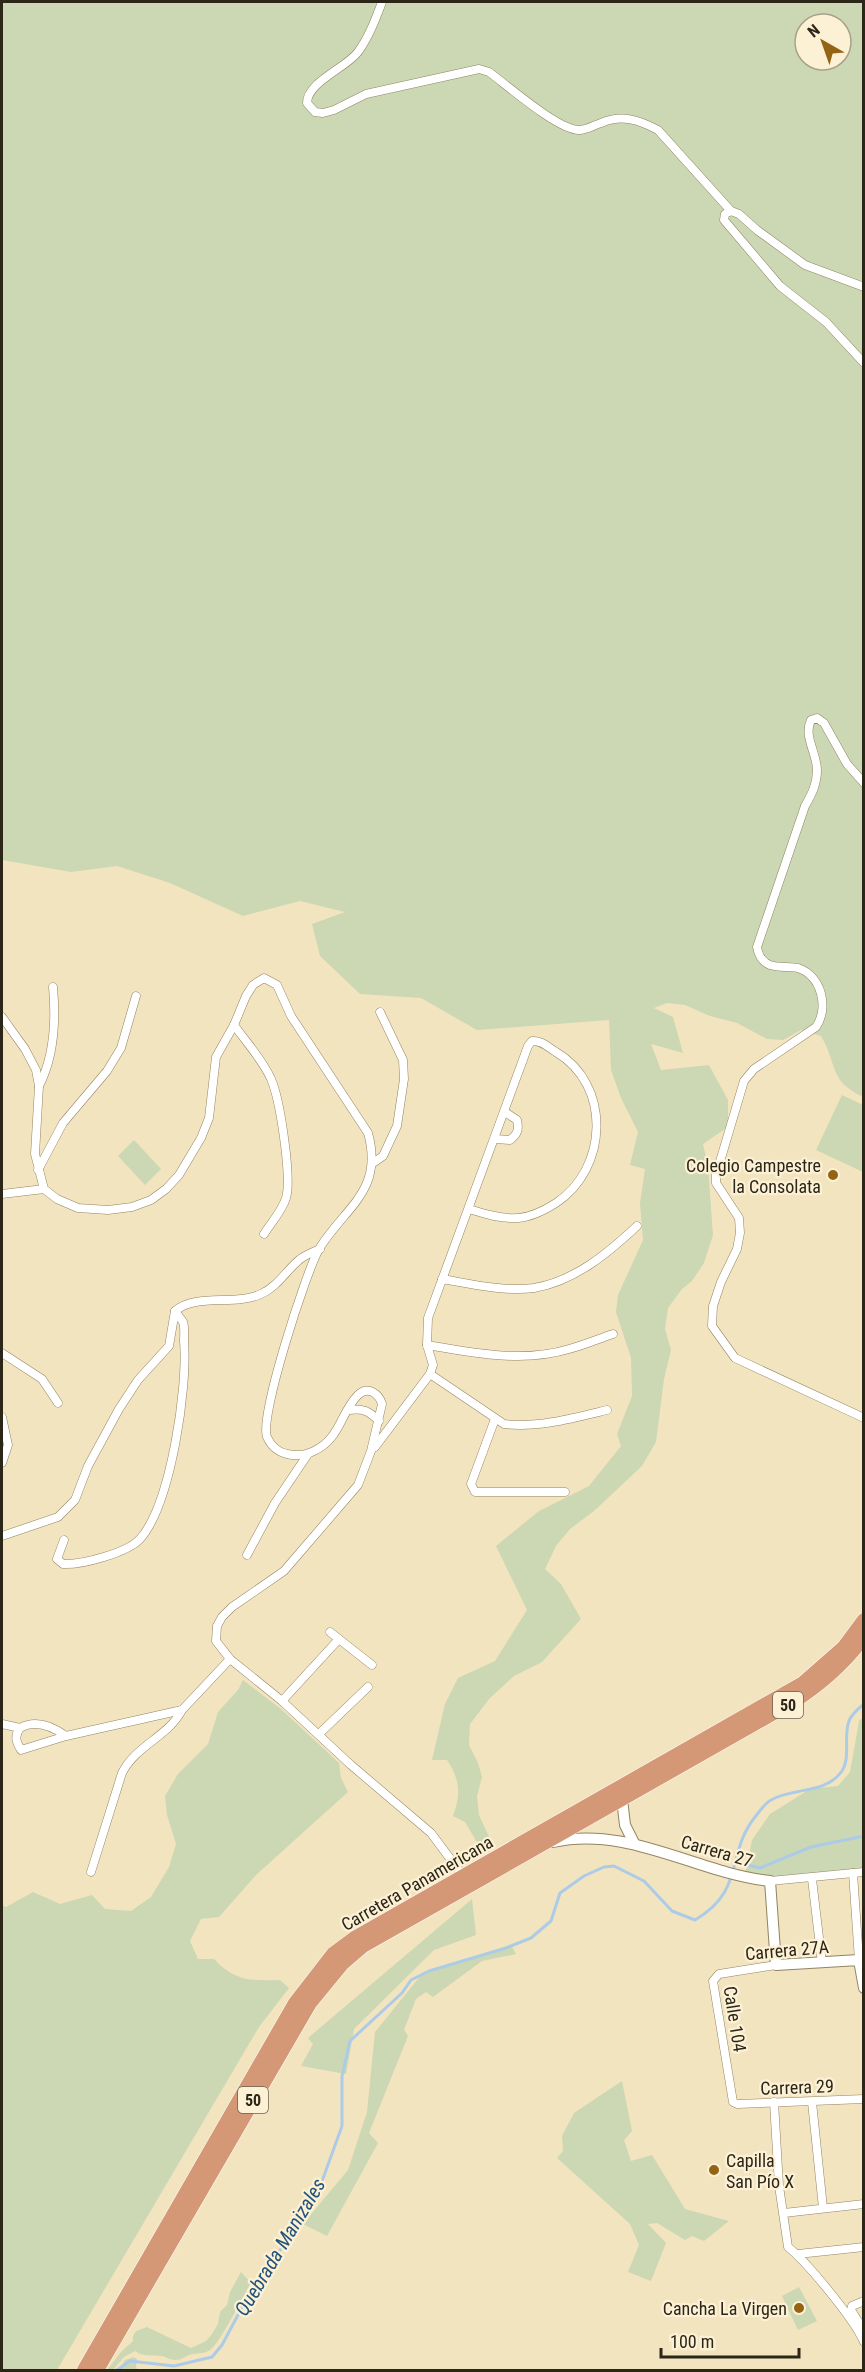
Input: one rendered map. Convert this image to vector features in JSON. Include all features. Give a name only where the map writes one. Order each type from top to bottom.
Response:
[{"type":"highway","name":"Carretera Panamericana","points":[[84,2370],[295,2003],[333,1954],[356,1937],[803,1683],[844,1647],[864,1620]]},
{"type":"highway","name":"Carretera Panamericana","points":[[97,2370],[304,2013],[342,1964],[363,1946],[717,1746],[819,1685],[852,1653],[864,1637]]},
{"type":"street","points":[[382,2],[358,51],[310,91],[307,103],[315,112],[323,113],[334,110],[366,94],[479,69],[489,72],[555,122],[569,128],[579,130],[614,118],[625,117],[643,122],[658,130],[731,211],[739,214],[805,265],[864,287]]},
{"type":"street","points":[[731,211],[725,214],[724,220],[780,286],[826,322],[864,363]]},
{"type":"street","points":[[864,783],[847,764],[824,723],[818,718],[811,720],[807,728],[817,768],[815,787],[805,806],[757,947],[758,955],[769,965],[798,969],[813,976],[823,998],[822,1019],[816,1027],[754,1069],[744,1081],[716,1175],[716,1183],[739,1218],[740,1233],[737,1248],[713,1306],[712,1326],[735,1358],[864,1418]]},
{"type":"street","points":[[2,1017],[25,1049],[36,1070],[39,1086],[35,1154],[44,1189],[57,1199],[78,1208],[108,1210],[132,1207],[151,1200],[179,1175],[201,1138],[209,1118],[216,1057],[253,985],[264,978],[277,985],[291,1017],[368,1133],[373,1163],[368,1180],[357,1202],[320,1249],[307,1275],[283,1351],[266,1421],[267,1436],[274,1448],[294,1455],[308,1454],[322,1447],[334,1436],[359,1394],[367,1391],[375,1393],[382,1404],[371,1451],[358,1485],[284,1571],[232,1607],[222,1617],[217,1626],[216,1641],[230,1659],[282,1701],[351,1765],[431,1833],[463,1876]]},
{"type":"street","points":[[39,1086],[49,1068],[55,1009],[53,987]]},
{"type":"street","points":[[38,1170],[63,1123],[107,1071],[121,1048],[136,996]]},
{"type":"street","points":[[373,1163],[383,1156],[397,1126],[404,1079],[403,1060],[380,1012]]},
{"type":"street","points":[[234,1025],[271,1078],[288,1169],[289,1185],[286,1201],[264,1234]]},
{"type":"street","points":[[371,1451],[430,1374],[433,1365],[427,1345],[428,1318],[528,1046],[532,1041],[538,1040],[562,1055],[580,1074],[592,1098],[598,1123],[595,1151],[585,1175],[568,1196],[544,1211],[519,1218],[495,1216],[469,1209]]},
{"type":"street","points":[[495,1139],[510,1140],[519,1128],[517,1120],[505,1112]]},
{"type":"street","points":[[2,1194],[44,1189]]},
{"type":"street","points":[[442,1279],[488,1287],[534,1288],[573,1275],[610,1251],[637,1226]]},
{"type":"street","points":[[175,1311],[189,1303],[246,1299],[262,1294],[276,1284],[300,1259],[320,1249]]},
{"type":"street","points":[[2,1536],[58,1517],[75,1500],[88,1466],[119,1409],[138,1380],[169,1346],[175,1311]]},
{"type":"street","points":[[64,1540],[57,1558],[63,1564],[75,1565],[128,1548],[149,1526],[168,1475],[183,1395],[186,1362],[183,1323],[175,1311]]},
{"type":"street","points":[[427,1345],[483,1355],[522,1355],[567,1350],[613,1334]]},
{"type":"street","points":[[2,1353],[42,1379],[58,1403]]},
{"type":"street","points":[[430,1374],[504,1424],[563,1420],[607,1410]]},
{"type":"street","points":[[349,1410],[360,1408],[371,1413],[379,1421]]},
{"type":"street","points":[[2,1417],[8,1445],[2,1462]]},
{"type":"street","points":[[495,1419],[471,1484],[472,1489],[475,1492],[565,1492]]},
{"type":"street","points":[[247,1555],[275,1503],[308,1454]]},
{"type":"street","points":[[330,1632],[372,1665]]},
{"type":"street","points":[[282,1701],[339,1639]]},
{"type":"street","points":[[91,1872],[122,1773],[128,1761],[175,1722],[182,1710],[230,1659]]},
{"type":"street","points":[[319,1734],[368,1687]]},
{"type":"street","points":[[66,1736],[50,1726],[27,1724],[20,1728],[16,1741],[21,1750],[66,1736],[182,1710]]},
{"type":"street","points":[[2,1724],[20,1728]]},
{"type":"street","points":[[622,1799],[625,1825],[634,1843]]},
{"type":"street","name":"Carrera 27","points":[[546,1843],[570,1838],[634,1843],[746,1879],[770,1881],[812,1879],[864,1872]]},
{"type":"street","points":[[853,1873],[864,1988]]},
{"type":"street","points":[[812,1879],[822,1963]]},
{"type":"street","points":[[770,1881],[776,1965]]},
{"type":"street","name":"Carrera 27A","points":[[715,1977],[719,1974],[776,1965],[862,1960]]},
{"type":"street","name":"Calle 104","points":[[715,1977],[713,1981],[733,2102]]},
{"type":"street","name":"Carrera 29","points":[[733,2102],[736,2104],[864,2099]]},
{"type":"street","points":[[812,2102],[823,2208]]},
{"type":"street","points":[[774,2103],[779,2186],[788,2247],[798,2254],[862,2330]]},
{"type":"street","points":[[784,2213],[864,2204]]},
{"type":"street","points":[[798,2254],[864,2247]]},
{"type":"street","points":[[864,2301],[852,2306],[851,2310],[862,2330],[864,2342]]},
{"type":"green space","points":[[2,2],[863,2],[863,1097],[852,1091],[839,1078],[821,1036],[801,1030],[783,1040],[767,1039],[737,1023],[710,1016],[685,1005],[667,1003],[654,1008],[673,1017],[683,1053],[651,1044],[661,1070],[709,1065],[728,1100],[728,1127],[703,1144],[708,1166],[713,1235],[704,1263],[692,1281],[682,1289],[668,1308],[665,1329],[671,1350],[664,1379],[656,1442],[642,1466],[594,1511],[570,1529],[556,1546],[545,1569],[561,1584],[581,1619],[542,1662],[514,1676],[490,1698],[470,1724],[469,1745],[482,1777],[477,1796],[479,1815],[490,1839],[478,1844],[465,1822],[453,1816],[458,1794],[455,1774],[447,1760],[432,1760],[445,1704],[458,1678],[495,1661],[527,1610],[496,1546],[539,1511],[589,1486],[621,1446],[617,1434],[632,1396],[631,1358],[616,1312],[618,1295],[643,1240],[640,1203],[645,1169],[630,1165],[638,1132],[621,1098],[611,1070],[609,1020],[477,1030],[421,998],[360,994],[320,956],[312,924],[345,912],[300,901],[243,916],[170,883],[117,866],[71,872],[2,860]]},
{"type":"green space","points":[[842,1095],[863,1105],[863,1172],[816,1150]]},
{"type":"green space","points":[[134,1140],[161,1169],[145,1185],[118,1156]]},
{"type":"green space","points":[[243,1680],[281,1709],[339,1763],[341,1778],[348,1792],[256,1875],[219,1917],[201,1919],[190,1941],[198,1959],[214,1959],[236,1976],[252,1980],[280,1980],[289,1988],[259,2027],[57,2370],[2,2370],[2,1905],[6,1907],[33,1892],[60,1904],[92,1895],[105,1909],[131,1911],[151,1897],[169,1867],[176,1844],[167,1815],[165,1796],[178,1774],[208,1744],[218,1712],[238,1690]]},
{"type":"green space","points":[[863,1717],[863,1868],[774,1877],[745,1876],[752,1840],[770,1814],[810,1789],[838,1786],[850,1772],[859,1721]]},
{"type":"green space","points":[[472,1899],[476,1935],[434,1950],[354,2029],[346,2074],[301,2066],[313,2044],[308,2038]]},
{"type":"green space","points":[[511,1945],[516,1954],[482,1961],[433,1997],[426,1992],[416,1999],[404,2030],[408,2036],[369,2133],[378,2143],[327,2236],[303,2224],[348,2170],[367,2112],[375,2032],[422,1974]]},
{"type":"green space","points":[[622,2081],[632,2131],[624,2140],[631,2161],[652,2155],[685,2209],[729,2221],[704,2241],[692,2236],[685,2240],[657,2223],[648,2224],[666,2243],[651,2281],[628,2272],[639,2245],[630,2224],[557,2158],[563,2151],[562,2136],[574,2113]]},
{"type":"green space","points":[[241,2272],[251,2283],[225,2329],[210,2350],[175,2360],[135,2351],[124,2357],[113,2370],[107,2370],[133,2341],[136,2331],[147,2327],[191,2348],[206,2341],[218,2324],[220,2312],[227,2305],[230,2292]]},
{"type":"green space","name":"Cancha La Virgen","points":[[799,2287],[817,2321],[798,2330],[782,2296]]},
{"type":"green space","points":[[134,2357],[137,2359],[138,2370],[119,2370],[125,2360]]},
{"type":"waterway","name":"Quebrada Manizales","points":[[117,2370],[130,2361],[174,2366],[212,2357],[222,2345],[247,2298],[296,2227],[321,2184],[342,2126],[342,2076],[350,2041],[402,1993],[411,1980],[429,1971],[506,1948],[531,1938],[551,1921],[560,1893],[584,1876],[604,1867],[614,1866],[644,1881],[672,1911],[695,1920],[711,1909],[722,1897],[746,1831],[764,1805],[780,1796],[827,1784],[842,1771],[846,1759],[847,1727],[853,1714],[864,1704]]},
{"type":"waterway","points":[[736,1862],[760,1868],[811,1847],[864,1836]]},
{"type":"place","name":"Colegio Campestre la Consolata","points":[[833,1175]]},
{"type":"place","name":"Capilla San Pío X","points":[[714,2170]]},
{"type":"place","name":"Cancha La Virgen","points":[[799,2308]]}]
